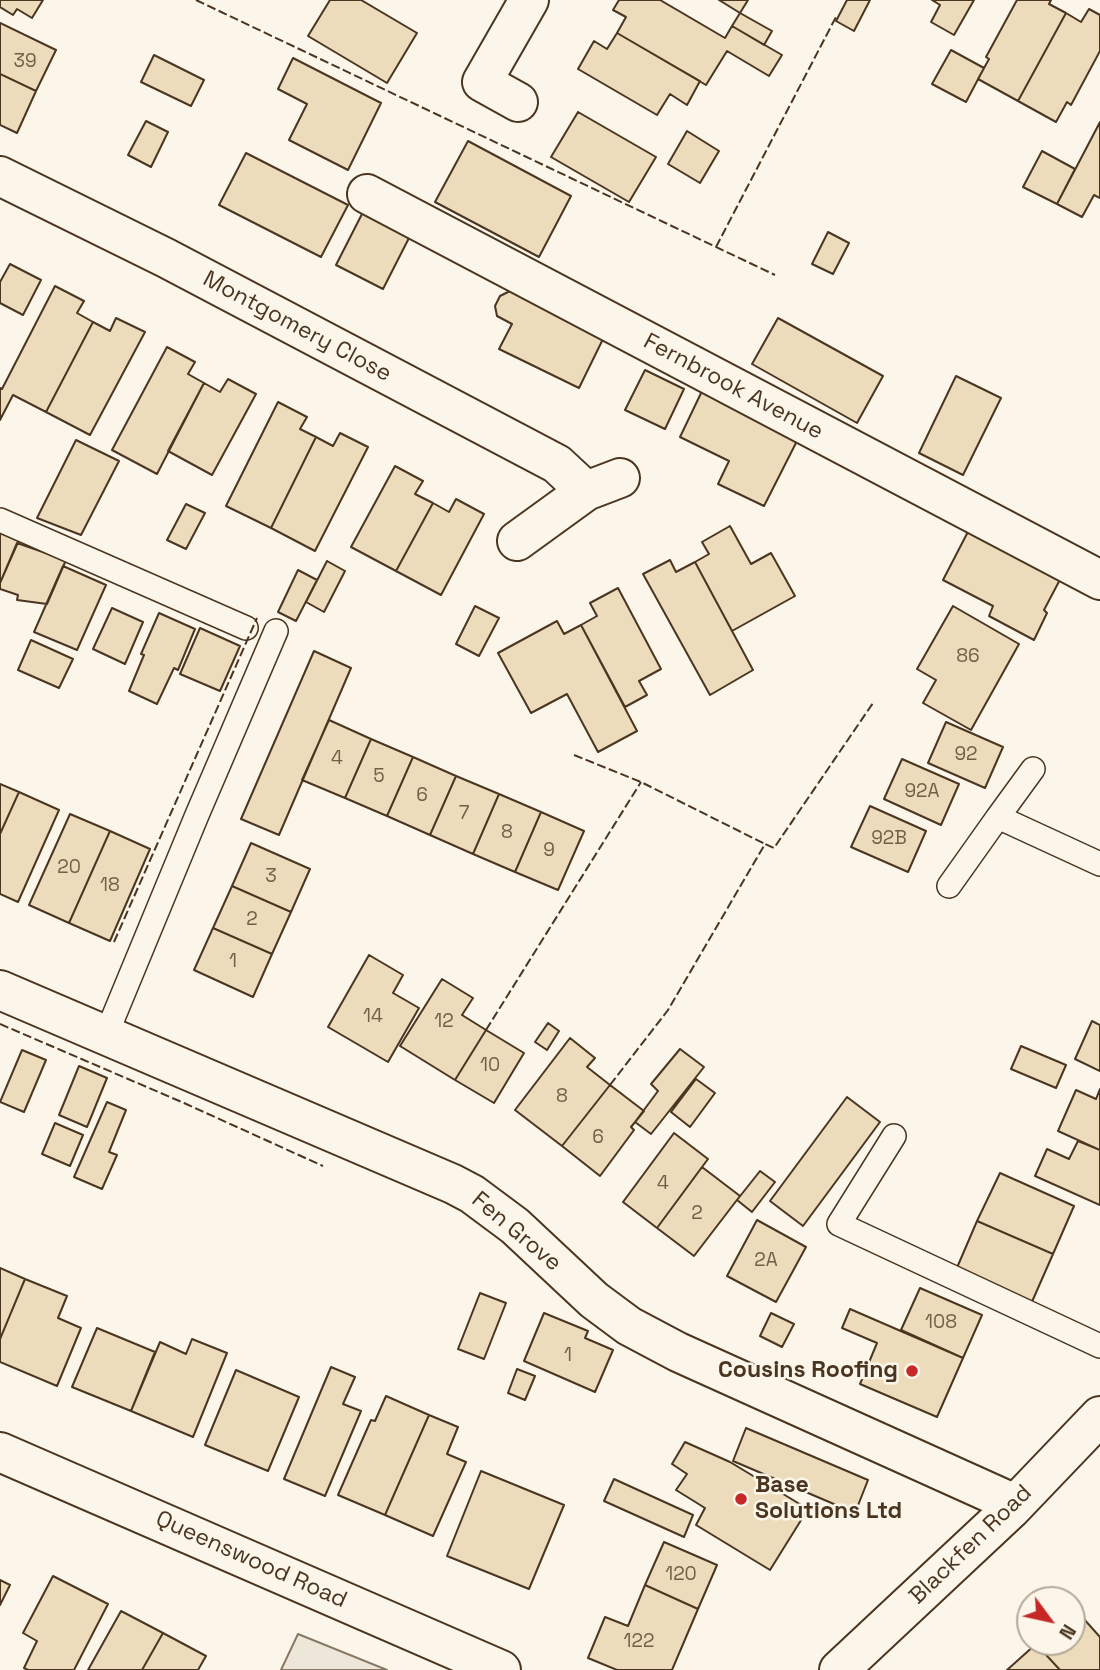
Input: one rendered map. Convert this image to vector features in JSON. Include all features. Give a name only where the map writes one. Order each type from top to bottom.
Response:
[{"type":"street","points":[[518,102],[482,82],[529,0]]},
{"type":"street","name":"Montgomery Close","points":[[0,176],[166,258],[557,464],[603,485],[517,541]]},
{"type":"street","name":"Fernbrook Avenue","points":[[367,194],[1100,580]]},
{"type":"street","name":"Fen Grove","points":[[0,990],[430,1173],[472,1194],[515,1226],[594,1300],[629,1326],[678,1352],[1015,1504]]},
{"type":"street","name":"Blackfen Road","points":[[839,1670],[1015,1504],[1100,1416]]},
{"type":"street","name":"Queenswood Road","points":[[0,1451],[501,1670]]},
{"type":"lane","points":[[0,520],[246,628]]},
{"type":"lane","points":[[106,1035],[276,631]]},
{"type":"lane","points":[[949,886],[1033,769]]},
{"type":"lane","points":[[998,817],[1100,864]]},
{"type":"lane","points":[[894,1136],[839,1224],[1100,1346]]},
{"type":"shaded area","points":[[298,1634],[387,1670],[281,1670]]},
{"type":"building","points":[[0,0],[43,0],[32,18],[17,9],[13,15],[0,7]]},
{"type":"building","points":[[330,0],[361,0],[417,33],[387,83],[308,36]]},
{"type":"building","points":[[619,0],[660,0],[725,38],[732,26],[782,55],[769,76],[727,51],[706,85],[617,33],[626,17],[613,10]]},
{"type":"building","points":[[719,0],[748,0],[740,13]]},
{"type":"building","points":[[847,0],[870,0],[854,31],[836,21]]},
{"type":"building","points":[[932,0],[974,0],[954,35],[931,22],[940,5]]},
{"type":"building","points":[[1017,0],[1051,0],[1049,4],[1066,13],[1018,101],[978,79],[989,59],[986,57]]},
{"type":"building","points":[[1089,9],[1100,15],[1100,51],[1071,105],[1067,102],[1056,122],[1018,101],[1066,13],[1081,22]]},
{"type":"building","points":[[740,13],[772,31],[764,45],[732,26]]},
{"type":"building","points":[[0,23],[56,50],[36,91],[0,74]]},
{"type":"building","points":[[617,33],[700,81],[687,105],[670,94],[657,115],[578,69],[594,41],[607,49]]},
{"type":"building","points":[[951,50],[984,68],[966,102],[932,84]]},
{"type":"building","points":[[154,55],[204,80],[191,106],[141,82]]},
{"type":"building","points":[[293,58],[381,103],[348,170],[289,140],[307,104],[278,89]]},
{"type":"building","points":[[0,74],[36,91],[17,133],[0,125]]},
{"type":"building","points":[[578,112],[656,157],[629,202],[551,157]]},
{"type":"building","points":[[146,121],[168,132],[151,167],[128,155]]},
{"type":"building","points":[[1100,122],[1100,198],[1094,195],[1082,217],[1057,204]]},
{"type":"building","points":[[687,131],[719,151],[700,183],[668,164]]},
{"type":"building","points":[[468,141],[571,196],[539,257],[435,202]]},
{"type":"building","points":[[1042,151],[1075,169],[1057,204],[1023,187]]},
{"type":"building","points":[[246,153],[348,205],[321,257],[219,205]]},
{"type":"building","points":[[363,212],[410,236],[383,289],[336,265]]},
{"type":"building","points":[[828,232],[849,243],[833,274],[812,264]]},
{"type":"building","points":[[10,264],[41,280],[23,315],[0,303],[0,282]]},
{"type":"building","points":[[55,286],[84,301],[77,313],[93,322],[46,412],[13,395],[0,420],[0,388],[2,389]]},
{"type":"building","points":[[510,291],[604,337],[579,388],[499,349],[512,324],[497,316],[495,306],[500,296]]},
{"type":"building","points":[[116,318],[145,332],[90,435],[46,412],[93,322],[110,331]]},
{"type":"building","points":[[778,318],[883,376],[857,423],[752,364]]},
{"type":"building","points":[[167,347],[195,362],[188,374],[204,383],[157,474],[112,450]]},
{"type":"building","points":[[645,370],[684,389],[665,429],[625,410]]},
{"type":"building","points":[[956,376],[1001,398],[963,475],[919,453]]},
{"type":"building","points":[[228,379],[256,394],[212,475],[168,451],[204,383],[220,392]]},
{"type":"building","points":[[703,389],[799,437],[764,506],[718,484],[729,461],[680,437]]},
{"type":"building","points":[[278,402],[307,417],[300,429],[316,437],[271,528],[226,506]]},
{"type":"building","points":[[340,433],[368,447],[315,551],[271,528],[316,437],[333,446]]},
{"type":"building","points":[[76,440],[119,461],[81,535],[37,518]]},
{"type":"building","points":[[395,466],[423,481],[415,494],[433,503],[396,571],[351,547]]},
{"type":"building","points":[[456,499],[484,514],[441,595],[396,571],[433,503],[449,512]]},
{"type":"building","points":[[186,504],[205,513],[186,549],[167,540]]},
{"type":"building","points":[[972,524],[1064,572],[1044,610],[1047,613],[1034,640],[989,616],[993,606],[943,580]]},
{"type":"building","points":[[730,526],[751,564],[771,553],[795,596],[732,631],[695,562],[709,554],[702,542]]},
{"type":"building","points":[[0,532],[19,540],[0,583]]},
{"type":"building","points":[[17,543],[66,560],[47,604],[17,600],[18,595],[0,589]]},
{"type":"building","points":[[670,560],[676,572],[695,562],[753,670],[710,695],[643,574]]},
{"type":"building","points":[[327,561],[345,571],[324,612],[306,602]]},
{"type":"building","points":[[63,566],[106,585],[77,650],[34,632]]},
{"type":"building","points":[[298,570],[317,580],[296,621],[278,612]]},
{"type":"building","points":[[618,588],[661,669],[639,681],[647,695],[625,707],[581,625],[597,616],[590,603]]},
{"type":"building","points":[[475,606],[499,618],[479,656],[456,644]]},
{"type":"building","points":[[953,606],[1019,644],[971,730],[923,703],[936,680],[917,669]]},
{"type":"building","points":[[112,608],[143,622],[125,664],[93,649]]},
{"type":"building","points":[[159,613],[195,629],[178,670],[174,668],[157,704],[129,691]]},
{"type":"building","points":[[557,621],[564,634],[581,625],[637,731],[598,752],[567,694],[531,713],[498,653]]},
{"type":"building","points":[[200,628],[240,646],[220,691],[180,674]]},
{"type":"building","points":[[31,640],[73,659],[59,688],[18,670]]},
{"type":"building","points":[[314,651],[351,668],[279,835],[241,819]]},
{"type":"building","points":[[329,720],[371,739],[345,798],[302,780]]},
{"type":"building","points":[[946,722],[1003,747],[985,788],[928,763]]},
{"type":"building","points":[[371,739],[413,757],[387,816],[345,798]]},
{"type":"building","points":[[413,757],[456,776],[430,835],[387,816]]},
{"type":"building","points":[[902,759],[959,784],[941,825],[884,799]]},
{"type":"building","points":[[456,776],[499,794],[473,854],[430,835]]},
{"type":"building","points":[[0,784],[19,792],[0,834]]},
{"type":"building","points":[[19,792],[59,810],[18,902],[0,894],[0,834]]},
{"type":"building","points":[[499,794],[541,812],[515,872],[473,854]]},
{"type":"building","points":[[870,806],[926,831],[908,872],[851,847]]},
{"type":"building","points":[[541,812],[584,831],[558,890],[515,872]]},
{"type":"building","points":[[70,814],[110,831],[69,923],[29,905]]},
{"type":"building","points":[[110,831],[150,849],[110,941],[69,923]]},
{"type":"building","points":[[251,843],[310,869],[291,912],[232,886]]},
{"type":"building","points":[[232,886],[291,912],[272,954],[213,928]]},
{"type":"building","points":[[213,928],[272,954],[253,997],[194,970]]},
{"type":"building","points":[[369,955],[403,975],[393,993],[419,1008],[388,1062],[328,1027]]},
{"type":"building","points":[[442,979],[473,998],[462,1015],[486,1030],[455,1080],[400,1046]]},
{"type":"building","points":[[1092,1021],[1100,1025],[1100,1071],[1075,1059]]},
{"type":"building","points":[[548,1023],[559,1031],[547,1050],[535,1042]]},
{"type":"building","points":[[486,1030],[524,1053],[494,1103],[455,1080]]},
{"type":"building","points":[[570,1038],[595,1058],[587,1067],[610,1085],[562,1146],[515,1110]]},
{"type":"building","points":[[1021,1046],[1066,1065],[1056,1088],[1011,1069]]},
{"type":"building","points":[[680,1049],[704,1067],[651,1134],[635,1122],[658,1091],[651,1084]]},
{"type":"building","points":[[22,1050],[46,1060],[24,1112],[0,1102]]},
{"type":"building","points":[[79,1066],[107,1078],[87,1127],[59,1115]]},
{"type":"building","points":[[696,1079],[715,1093],[690,1127],[671,1112]]},
{"type":"building","points":[[610,1085],[644,1111],[631,1127],[634,1130],[600,1176],[562,1146]]},
{"type":"building","points":[[1100,1089],[1100,1150],[1058,1131],[1076,1090],[1096,1099]]},
{"type":"building","points":[[847,1097],[880,1122],[803,1226],[770,1201]]},
{"type":"building","points":[[107,1102],[126,1110],[109,1152],[117,1155],[102,1189],[74,1177]]},
{"type":"building","points":[[55,1123],[83,1135],[70,1166],[42,1154]]},
{"type":"building","points":[[674,1133],[708,1159],[657,1228],[623,1202]]},
{"type":"building","points":[[1078,1141],[1100,1150],[1100,1205],[1035,1176],[1047,1149],[1069,1159]]},
{"type":"building","points":[[702,1167],[740,1196],[694,1256],[657,1228]]},
{"type":"building","points":[[760,1171],[775,1182],[752,1212],[737,1200]]},
{"type":"building","points":[[1000,1173],[1074,1206],[1053,1254],[977,1221]]},
{"type":"building","points":[[757,1220],[806,1247],[776,1302],[727,1276]]},
{"type":"building","points":[[977,1221],[1053,1254],[1031,1304],[956,1270]]},
{"type":"building","points":[[0,1268],[25,1279],[0,1339]]},
{"type":"building","points":[[25,1279],[67,1296],[58,1318],[81,1328],[57,1386],[0,1362],[0,1339]]},
{"type":"building","points":[[920,1288],[982,1315],[963,1358],[901,1330]]},
{"type":"building","points":[[480,1293],[506,1303],[484,1359],[458,1349]]},
{"type":"building","name":"Cousins Roofing","points":[[850,1309],[963,1358],[937,1417],[860,1384],[877,1343],[842,1328]]},
{"type":"building","points":[[544,1313],[588,1331],[585,1338],[613,1350],[595,1392],[524,1361]]},
{"type":"building","points":[[771,1313],[794,1324],[782,1347],[760,1336]]},
{"type":"building","points":[[97,1328],[155,1352],[131,1411],[72,1387]]},
{"type":"building","points":[[192,1339],[227,1353],[193,1437],[131,1411],[160,1342],[186,1354]]},
{"type":"building","points":[[331,1367],[355,1377],[343,1404],[361,1411],[325,1496],[284,1479]]},
{"type":"building","points":[[517,1369],[535,1376],[525,1400],[508,1393]]},
{"type":"building","points":[[236,1370],[299,1397],[268,1471],[205,1445]]},
{"type":"building","points":[[386,1396],[429,1415],[385,1515],[338,1495],[371,1420],[375,1421]]},
{"type":"building","points":[[429,1415],[458,1427],[447,1454],[466,1462],[433,1536],[385,1515]]},
{"type":"building","points":[[746,1428],[868,1480],[855,1513],[733,1461]]},
{"type":"building","name":"Base Solutions Ltd","points":[[685,1442],[730,1462],[808,1509],[770,1570],[696,1525],[705,1508],[676,1490],[687,1474],[672,1464]]},
{"type":"building","points":[[481,1471],[564,1505],[529,1589],[447,1556]]},
{"type":"building","points":[[614,1479],[693,1515],[684,1537],[604,1501]]},
{"type":"building","points":[[664,1542],[717,1565],[698,1609],[645,1585]]},
{"type":"building","points":[[53,1576],[108,1604],[74,1670],[28,1670],[24,1668],[37,1641],[23,1633]]},
{"type":"building","points":[[0,1580],[10,1585],[0,1605]]},
{"type":"building","points":[[645,1585],[698,1609],[672,1670],[617,1670],[588,1658],[605,1617],[628,1626]]},
{"type":"building","points":[[121,1611],[163,1633],[142,1670],[88,1670]]},
{"type":"building","points":[[1086,1621],[1100,1637],[1100,1670],[1060,1670],[1047,1656],[1086,1656]]},
{"type":"building","points":[[163,1633],[206,1656],[198,1670],[142,1670]]},
{"type":"building","points":[[1023,1656],[1047,1656],[1060,1670],[1007,1670]]},
{"type":"fence","points":[[196,0],[775,275]]},
{"type":"fence","points":[[716,247],[837,15]]},
{"type":"fence","points":[[114,942],[257,618]]},
{"type":"fence","points":[[610,1085],[668,1010],[765,844],[774,848],[873,703]]},
{"type":"fence","points":[[574,755],[641,782],[765,844]]},
{"type":"fence","points":[[486,1030],[641,782]]},
{"type":"fence","points":[[0,1024],[323,1166]]},
{"type":"place","name":"Cousins Roofing","points":[[912,1371]]},
{"type":"place","name":"Base Solutions Ltd","points":[[741,1499]]}]
